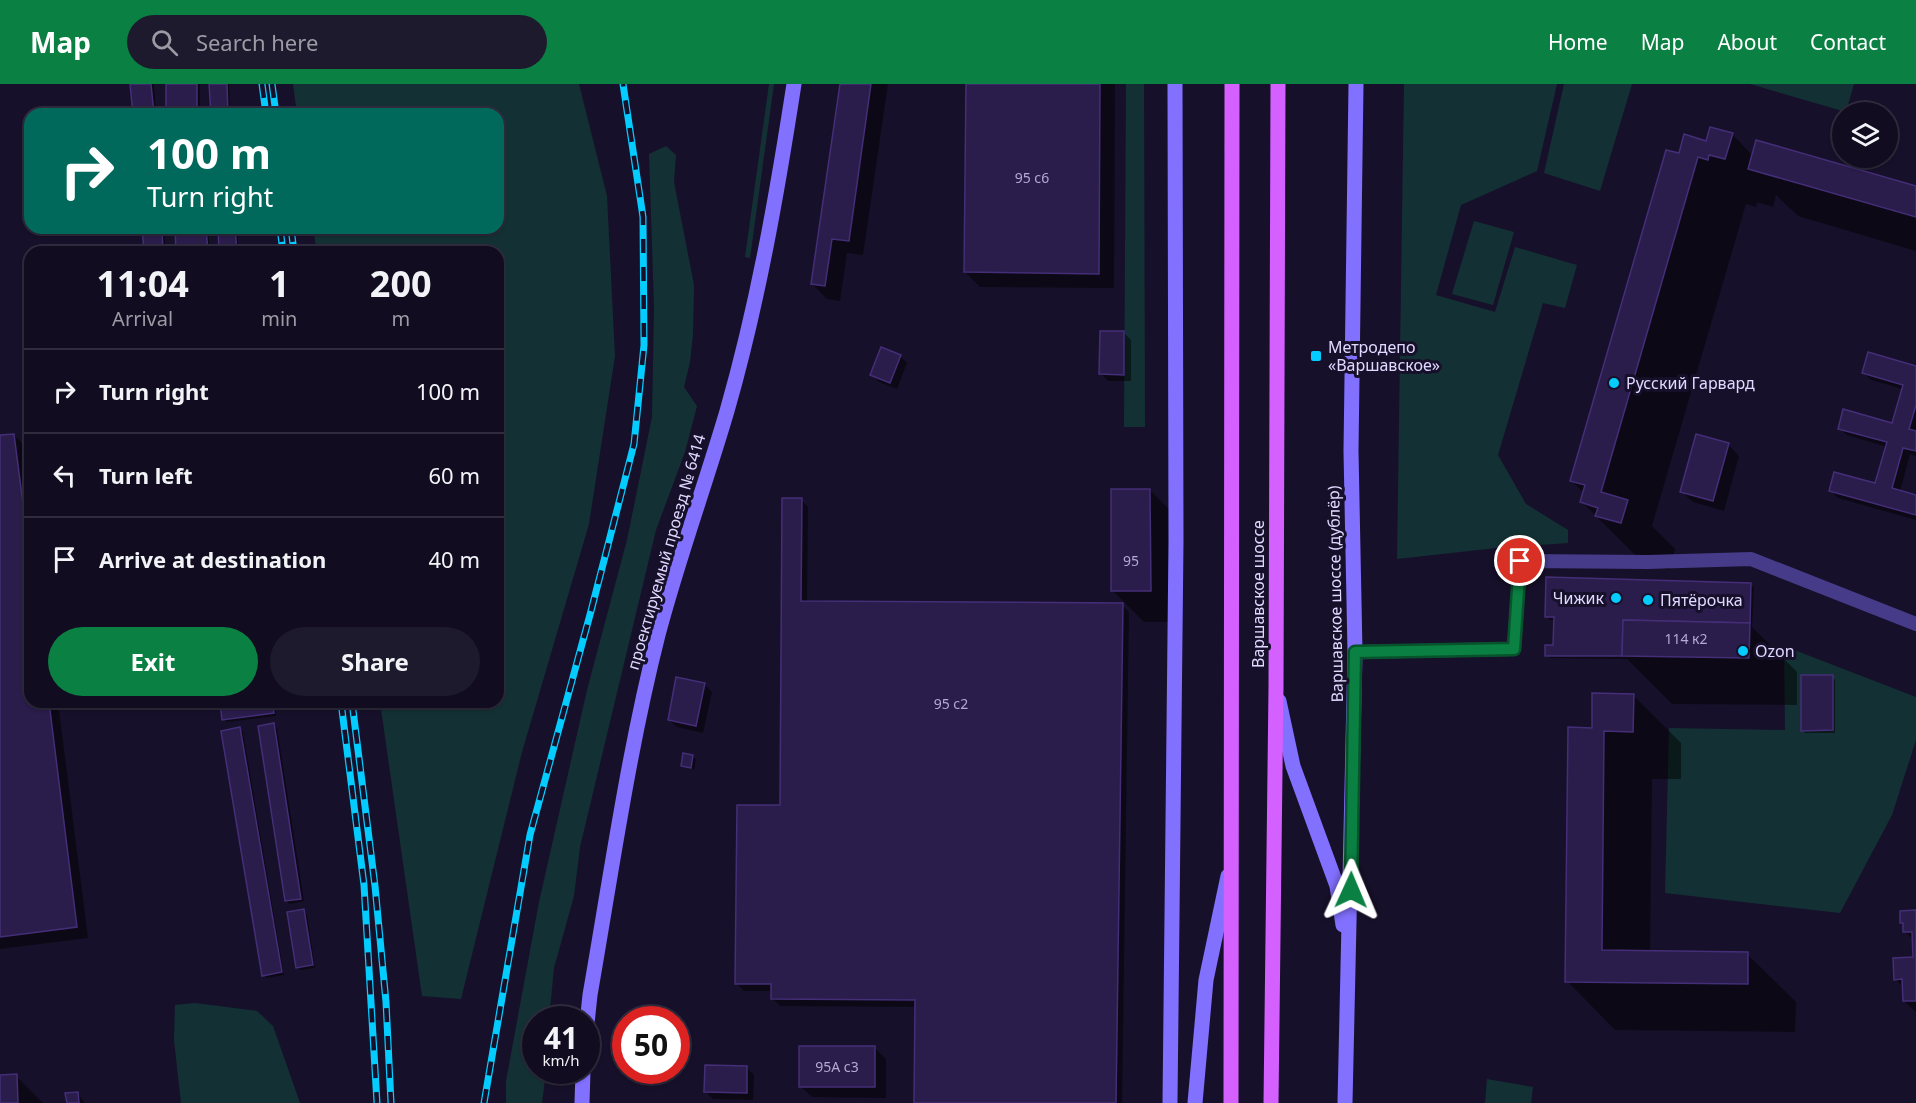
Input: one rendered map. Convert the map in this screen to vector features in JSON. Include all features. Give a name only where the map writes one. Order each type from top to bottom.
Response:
[{"type":"main road","name":"проектируемый проезд № 6414","points":[[589,1006],[635,735],[658,635],[690,523],[727,411],[753,310],[775,208],[794,84]]},
{"type":"main road","points":[[1170,1103],[1176,541],[1174,84]]},
{"type":"main road","name":"Варшавское шоссе","points":[[1231,1103],[1232,84]]},
{"type":"main road","name":"Варшавское шоссе","points":[[1271,1103],[1276,687],[1278,84]]},
{"type":"main road","name":"Варшавское шоссе (дублёр)","points":[[1345,1103],[1350,961],[1355,652],[1351,451],[1356,84]]},
{"type":"main road","points":[[1276,687],[1293,766],[1337,886],[1350,961]]},
{"type":"main road","points":[[1195,1103],[1206,980],[1231,861]]},
{"type":"main road","points":[[582,1103],[583,1084]]},
{"type":"street","points":[[1355,652],[1514,649],[1520,561],[1648,562],[1751,559],[1916,624]]},
{"type":"green space","points":[[293,84],[579,84],[607,196],[615,356],[589,524],[522,752],[461,999],[422,996],[381,708],[504,708],[504,246],[316,246],[314,234],[504,234],[504,108],[296,108]]},
{"type":"green space","points":[[769,84],[774,84],[750,258],[745,257]]},
{"type":"green space","points":[[1126,84],[1144,84],[1145,427],[1124,427]]},
{"type":"green space","points":[[1404,84],[1557,84],[1537,171],[1461,205],[1436,295],[1495,312],[1515,247],[1577,265],[1565,308],[1543,303],[1498,455],[1526,504],[1568,530],[1568,543],[1397,559]]},
{"type":"green space","points":[[1564,84],[1632,84],[1600,191],[1544,173]]},
{"type":"green space","points":[[1750,84],[1854,84],[1849,102],[1832,102],[1832,108]]},
{"type":"green space","points":[[666,146],[676,155],[674,182],[694,285],[693,335],[684,387],[697,406],[685,452],[656,530],[580,847],[574,896],[554,968],[550,1006],[522,1006],[522,1084],[544,1084],[542,1103],[506,1103],[506,1081],[539,902],[587,690],[627,540],[652,417],[654,307],[649,154]]},
{"type":"green space","points":[[1474,221],[1514,232],[1493,305],[1452,294]]},
{"type":"green space","points":[[1784,646],[1916,697],[1916,740],[1892,815],[1840,913],[1665,893],[1669,728],[1785,730]]},
{"type":"green space","points":[[195,1003],[257,1011],[273,1026],[300,1103],[181,1103],[174,1040],[175,1005]]},
{"type":"green space","points":[[1487,1079],[1533,1087],[1531,1103],[1485,1103]]},
{"type":"building","points":[[130,84],[151,84],[153,108],[132,108]]},
{"type":"building","points":[[166,84],[197,84],[197,108],[166,108]]},
{"type":"building","points":[[209,84],[227,84],[228,108],[211,108]]},
{"type":"building","points":[[840,84],[871,84],[849,241],[832,239],[825,286],[811,284]]},
{"type":"building","points":[[966,84],[1100,84],[1099,274],[964,272]]},
{"type":"building","points":[[1710,127],[1733,133],[1725,159],[1709,155],[1708,160],[1698,157],[1601,492],[1628,500],[1621,523],[1595,516],[1598,508],[1580,502],[1585,485],[1570,481],[1666,150],[1679,153],[1684,134],[1706,141]]},
{"type":"building","points":[[1756,140],[1832,162],[1832,168],[1853,168],[1916,186],[1916,217],[1748,169]]},
{"type":"building","points":[[142,234],[162,234],[163,246],[144,246]]},
{"type":"building","points":[[175,234],[206,234],[208,246],[176,246]]},
{"type":"building","points":[[218,234],[236,234],[236,246],[219,246]]},
{"type":"building","points":[[1100,331],[1124,331],[1124,375],[1099,374]]},
{"type":"building","points":[[881,347],[901,355],[890,383],[870,375]]},
{"type":"building","points":[[1868,352],[1916,366],[1916,405],[1909,429],[1916,431],[1916,451],[1903,448],[1892,488],[1916,495],[1916,515],[1829,491],[1834,472],[1875,483],[1887,442],[1838,429],[1843,409],[1892,423],[1903,385],[1862,373]]},
{"type":"building","points":[[14,434],[24,512],[24,708],[50,708],[77,927],[0,937],[0,435]]},
{"type":"building","points":[[1696,434],[1729,443],[1713,501],[1680,492]]},
{"type":"building","points":[[1111,489],[1150,489],[1151,591],[1111,591]]},
{"type":"building","points":[[782,498],[802,498],[801,601],[1123,603],[1116,1103],[914,1103],[915,1000],[771,999],[771,984],[735,984],[737,805],[780,805]]},
{"type":"building","name":"Пятёрочка","points":[[1546,577],[1751,583],[1750,623],[1623,620],[1622,656],[1545,656],[1545,645],[1553,645],[1554,617],[1545,617]]},
{"type":"building","points":[[1623,620],[1750,623],[1749,658],[1622,656]]},
{"type":"building","points":[[1801,675],[1833,675],[1833,730],[1801,731]]},
{"type":"building","points":[[676,677],[705,683],[696,726],[668,720]]},
{"type":"building","points":[[1592,693],[1634,694],[1633,732],[1604,731],[1602,950],[1748,952],[1748,984],[1565,982],[1568,727],[1592,728]]},
{"type":"building","points":[[221,708],[273,708],[274,713],[222,720]]},
{"type":"building","points":[[274,723],[301,899],[285,901],[258,726]]},
{"type":"building","points":[[240,727],[282,972],[262,976],[221,731]]},
{"type":"building","points":[[683,753],[693,755],[691,768],[681,766]]},
{"type":"building","points":[[304,909],[313,965],[296,968],[287,912]]},
{"type":"building","points":[[1916,910],[1916,1001],[1903,1001],[1902,979],[1894,980],[1893,958],[1913,957],[1912,932],[1903,932],[1900,911]]},
{"type":"building","points":[[799,1046],[875,1046],[875,1087],[799,1087]]},
{"type":"building","points":[[705,1065],[747,1066],[747,1093],[704,1092]]},
{"type":"building","points":[[17,1074],[18,1103],[0,1103],[0,1075]]},
{"type":"building","points":[[78,1092],[79,1103],[67,1103],[65,1093]]},
{"type":"railway","points":[[262,84],[265,108]]},
{"type":"railway","points":[[272,84],[275,108]]},
{"type":"railway","points":[[484,1103],[530,835],[634,444],[644,345],[643,217],[623,84]]},
{"type":"railway","points":[[281,234],[282,246]]},
{"type":"railway","points":[[292,234],[293,246]]},
{"type":"railway","points":[[342,708],[364,885],[377,1103]]},
{"type":"railway","points":[[353,708],[375,886],[386,1002],[391,1103]]},
{"type":"place","name":"Метродепо «Варшавское»","points":[[1316,356]]},
{"type":"place","name":"Русский Гарвард","points":[[1614,383]]},
{"type":"place","name":"Чижик","points":[[1616,598]]},
{"type":"place","name":"Пятёрочка","points":[[1648,600]]},
{"type":"place","name":"Ozon","points":[[1743,651]]},
{"type":"route","points":[[1351,890],[1355,652],[1514,649],[1520,561]]}]
